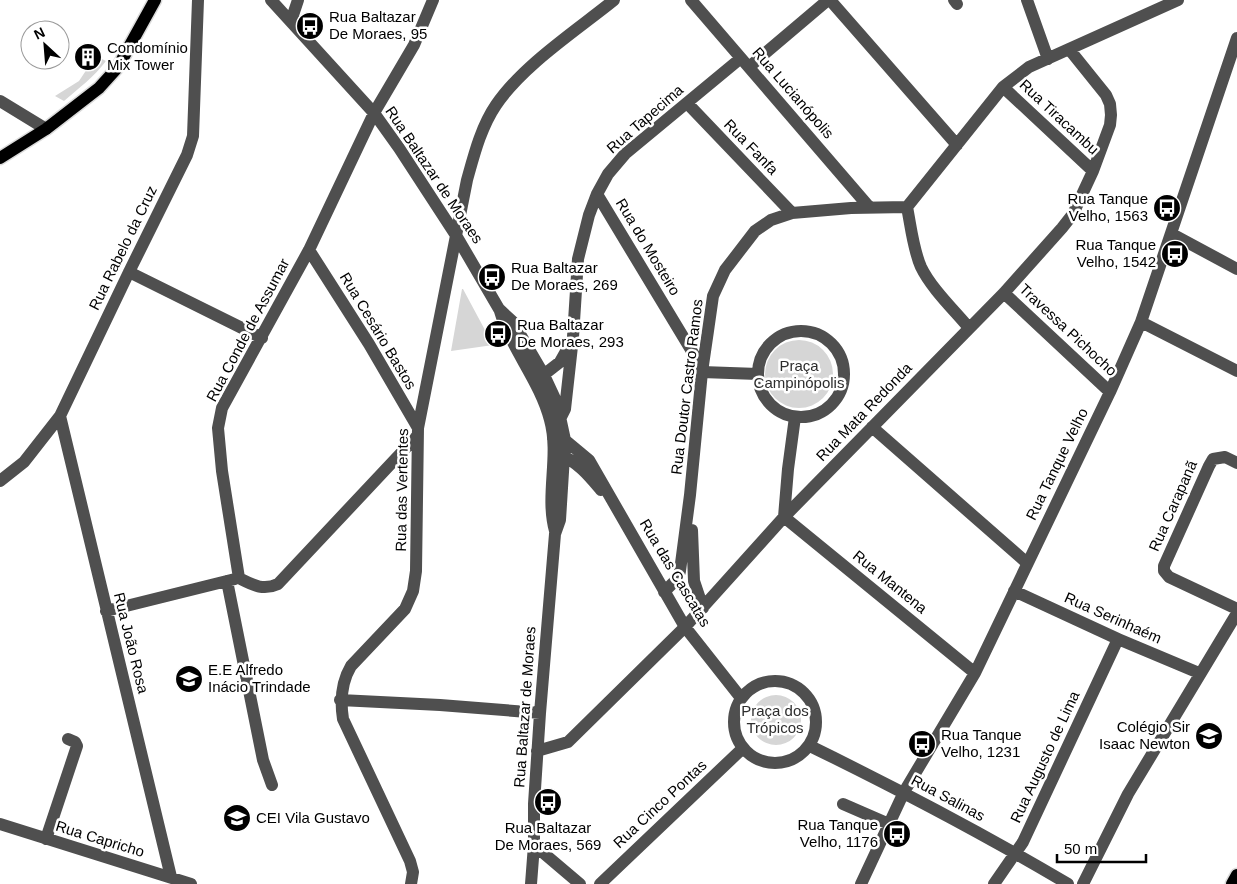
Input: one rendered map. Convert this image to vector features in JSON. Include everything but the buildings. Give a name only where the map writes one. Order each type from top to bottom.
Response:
[{"type":"main road","points":[[0,158],[46,129],[99,88],[118,67],[153,1]]},
{"type":"main road","points":[[1232,884],[1237,875]]},
{"type":"street","name":"Rua Rabelo da Cruz","points":[[0,481],[24,462],[60,416],[188,155],[193,136],[198,0]]},
{"type":"street","name":"Rua Baltazar de Moraes","points":[[271,0],[374,113],[399,148],[457,236],[499,309],[513,322],[539,378],[554,397],[560,455],[560,520],[555,534],[540,713],[531,884]]},
{"type":"street","points":[[291,21],[298,0]]},
{"type":"street","name":"Rua Conde de Assumar","points":[[272,784],[263,760],[233,580],[218,428],[219,419],[222,408],[309,250],[374,113],[414,45],[433,0]]},
{"type":"street","name":"Rua das Vertentes","points":[[411,884],[413,872],[410,861],[343,720],[340,700],[345,676],[350,666],[405,609],[414,591],[416,571],[417,432],[467,180],[477,144],[496,105],[527,69],[614,0]]},
{"type":"street","name":"Rua Lucianópolis","points":[[691,0],[870,208]]},
{"type":"street","points":[[829,0],[957,145]]},
{"type":"street","name":"Rua Tapecima","points":[[556,418],[565,410],[573,337],[578,259],[589,215],[597,194],[608,174],[625,154],[687,103],[829,0]]},
{"type":"street","points":[[1027,0],[1048,58]]},
{"type":"street","points":[[969,328],[921,268],[915,250],[907,207],[1003,87],[1029,68],[1154,5],[1178,0]]},
{"type":"street","name":"Rua Tanque Velho","points":[[861,884],[904,792],[975,673],[1110,392],[1141,322],[1237,38]]},
{"type":"street","name":"Rua Mata Redonda","points":[[538,751],[568,742],[685,627],[784,517],[1004,293],[1073,214],[1093,171],[1110,125],[1110,104],[1100,86],[1069,49]]},
{"type":"street","name":"Rua Tiracambu","points":[[1003,87],[1093,171]]},
{"type":"street","points":[[0,101],[46,129]]},
{"type":"street","name":"Rua Fanfa","points":[[687,103],[792,213]]},
{"type":"street","name":"Rua do Mosteiro","points":[[597,194],[702,370]]},
{"type":"street","name":"Rua Doutor Castro Ramos","points":[[678,578],[690,495],[702,370],[713,296],[725,270],[755,231],[771,220],[792,213],[907,207]]},
{"type":"street","points":[[1172,234],[1237,269]]},
{"type":"street","name":"Rua Cesário Bastos","points":[[309,250],[369,344],[417,432]]},
{"type":"street","points":[[129,272],[262,338]]},
{"type":"street","name":"Travessa Pichocho","points":[[1004,293],[1110,392]]},
{"type":"street","points":[[1141,322],[1237,371]]},
{"type":"street","points":[[804,331],[818,334],[830,341],[839,352],[844,365],[844,379],[841,392],[833,404],[822,412],[809,417],[795,418],[783,414],[764,398],[759,386],[758,374],[761,360],[767,348],[778,338],[790,332],[804,331]]},
{"type":"street","name":"Rua Tapecima","points":[[539,378],[560,362],[567,352],[573,337]]},
{"type":"street","points":[[702,370],[758,374]]},
{"type":"street","name":"Rua João Rosa","points":[[60,416],[171,877]]},
{"type":"street","points":[[784,517],[795,418]]},
{"type":"street","points":[[872,427],[1027,563]]},
{"type":"street","points":[[106,611],[233,580],[264,588],[278,584],[417,432]]},
{"type":"street","name":"Rua das Cascatas","points":[[559,440],[589,460],[685,627],[741,698]]},
{"type":"street","name":"Rua das Cascatas","points":[[560,455],[590,477],[619,511]]},
{"type":"street","name":"Rua Carapanã","points":[[1237,463],[1225,457],[1213,459],[1208,466],[1167,558],[1164,571],[1169,577],[1237,611]]},
{"type":"street","name":"Rua Doutor Castro Ramos","points":[[690,495],[694,581],[703,608]]},
{"type":"street","name":"Rua Mantena","points":[[784,517],[975,673]]},
{"type":"street","points":[[664,592],[678,578],[687,578],[694,581]]},
{"type":"street","name":"Rua Serinhaém","points":[[1014,591],[1118,639],[1199,673]]},
{"type":"street","points":[[1083,884],[1128,794],[1237,611]]},
{"type":"street","name":"Rua Augusto de Lima","points":[[994,884],[1016,853],[1118,639]]},
{"type":"street","points":[[779,681],[793,684],[799,688],[813,704],[817,718],[816,732],[810,746],[800,755],[789,761],[776,764],[763,762],[751,756],[743,748],[736,736],[734,723],[736,710],[741,698],[752,688],[764,682],[779,681]]},
{"type":"street","points":[[340,700],[540,713]]},
{"type":"street","points":[[46,839],[77,746],[75,742],[68,740]]},
{"type":"street","name":"Rua Salinas","points":[[810,746],[904,792],[1016,853],[1068,884]]},
{"type":"street","name":"Rua Cinco Pontas","points":[[600,884],[743,748]]},
{"type":"street","points":[[843,804],[889,824]]},
{"type":"street","name":"Rua Capricho","points":[[0,824],[115,862],[191,884]]},
{"type":"street","points":[[534,845],[580,884]]},
{"type":"green space","points":[[100,58],[106,61],[64,101],[55,96],[79,81],[89,66],[94,68]]},
{"type":"green space","points":[[463,289],[493,345],[451,351]]},
{"type":"green space","name":"Praça Campinópolis","points":[[792,340],[806,340],[818,345],[828,355],[833,367],[833,381],[828,393],[818,403],[806,408],[792,408],[780,403],[770,393],[765,381],[765,367],[770,355],[780,345]]},
{"type":"green space","name":"Praça dos Trópicos","points":[[771,695],[781,695],[794,702],[801,715],[801,725],[794,738],[781,745],[771,745],[762,741],[755,734],[751,725],[751,715],[755,706],[762,699]]},
{"type":"place","name":"Rua Baltazar De Moraes, 95","points":[[310,26]]},
{"type":"place","name":"Condomínio Mix Tower","points":[[88,57]]},
{"type":"place","name":"Rua Tanque Velho, 1563","points":[[1167,208]]},
{"type":"place","name":"Rua Tanque Velho, 1542","points":[[1175,254]]},
{"type":"place","name":"Rua Baltazar De Moraes, 269","points":[[492,277]]},
{"type":"place","name":"Rua Baltazar De Moraes, 293","points":[[498,334]]},
{"type":"place","name":"E.E Alfredo Inácio Trindade","points":[[189,679]]},
{"type":"place","name":"Colégio Sir Isaac Newton","points":[[1209,736]]},
{"type":"place","name":"Rua Tanque Velho, 1231","points":[[922,744]]},
{"type":"place","name":"Rua Baltazar De Moraes, 569","points":[[548,802]]},
{"type":"place","name":"CEI Vila Gustavo","points":[[237,818]]},
{"type":"place","name":"Rua Tanque Velho, 1176","points":[[897,834]]}]
